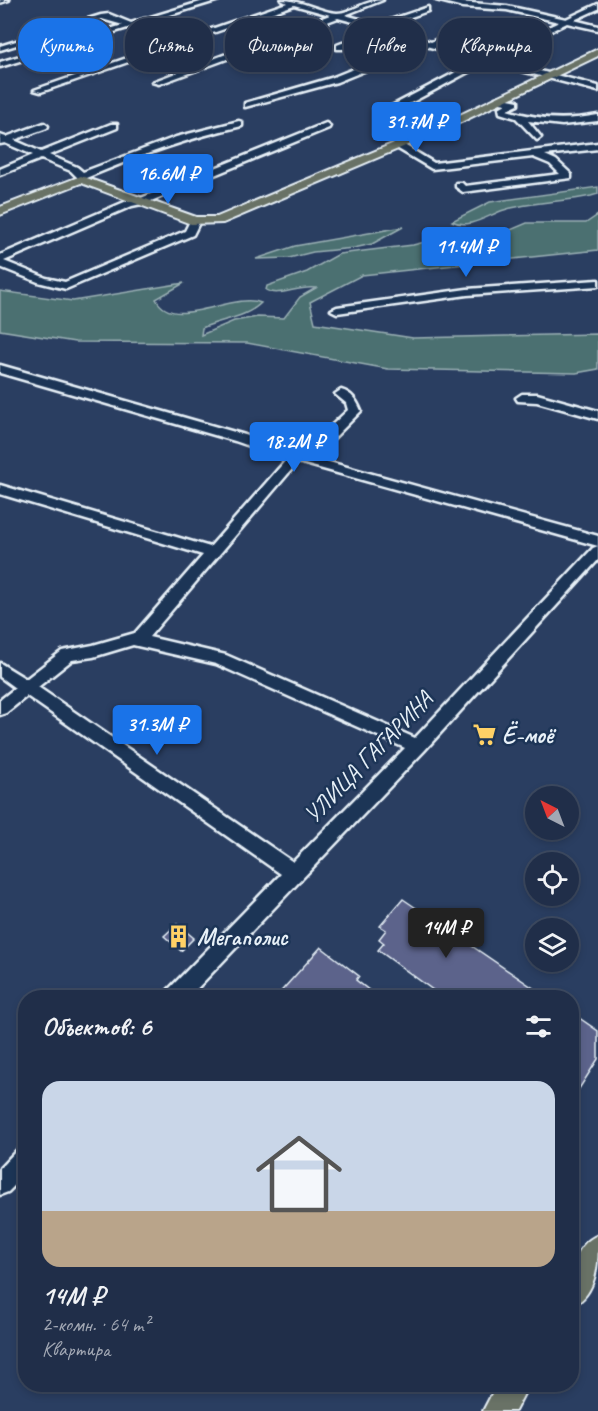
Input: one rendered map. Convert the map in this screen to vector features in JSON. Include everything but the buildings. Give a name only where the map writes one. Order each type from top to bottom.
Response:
[{"type":"main road","points":[[0,211],[81,177],[195,221],[219,220],[398,146],[598,52]]},
{"type":"main road","points":[[579,1280],[598,1249]]},
{"type":"main road","points":[[498,1411],[509,1392]]},
{"type":"street","points":[[0,1],[5,0]]},
{"type":"street","points":[[158,18],[215,0]]},
{"type":"street","points":[[285,0],[298,1],[347,18]]},
{"type":"street","points":[[156,82],[379,0]]},
{"type":"street","points":[[440,0],[507,8],[598,28]]},
{"type":"street","points":[[39,90],[298,1]]},
{"type":"street","points":[[552,28],[598,6]]},
{"type":"street","points":[[401,18],[425,9]]},
{"type":"street","points":[[0,48],[101,16],[125,23]]},
{"type":"street","points":[[0,65],[125,28]]},
{"type":"street","points":[[248,105],[334,80],[438,40]]},
{"type":"street","points":[[426,43],[438,46]]},
{"type":"street","points":[[340,47],[344,45]]},
{"type":"street","points":[[387,112],[463,72]]},
{"type":"street","points":[[534,72],[598,89]]},
{"type":"street","points":[[498,100],[515,103],[503,108],[503,111],[520,117],[562,124],[598,118]]},
{"type":"street","points":[[520,117],[537,137]]},
{"type":"street","points":[[2,140],[74,169],[81,177],[164,142],[203,129],[239,124]]},
{"type":"street","points":[[2,140],[44,126]]},
{"type":"street","points":[[0,172],[114,126]]},
{"type":"street","points":[[0,259],[130,203],[143,201],[326,126]]},
{"type":"street","points":[[398,146],[432,166],[598,146]]},
{"type":"street","points":[[459,185],[463,189],[568,176],[553,162],[535,154]]},
{"type":"street","points":[[0,263],[42,280],[66,286],[189,233],[195,221]]},
{"type":"street","points":[[338,310],[467,292],[598,283]]},
{"type":"street","points":[[0,369],[240,438],[295,457],[598,541]]},
{"type":"street","points":[[0,709],[68,655],[93,651],[140,637],[295,457],[321,443],[355,411],[351,401],[341,394]]},
{"type":"street","points":[[522,398],[537,398],[598,415]]},
{"type":"street","points":[[0,489],[193,548],[213,552]]},
{"type":"street","name":"УЛИЦА ГАГАРИНА","points":[[182,990],[418,746],[598,551]]},
{"type":"street","points":[[132,639],[220,659],[418,746]]},
{"type":"street","points":[[0,669],[294,873]]},
{"type":"street","points":[[0,1184],[18,1165]]},
{"type":"green space","points":[[598,187],[598,194],[591,196],[514,207],[472,223],[452,221],[490,202]]},
{"type":"green space","points":[[598,215],[598,250],[362,275],[310,302],[315,323],[413,338],[598,334],[598,369],[576,373],[388,369],[247,343],[75,342],[0,330],[0,291],[73,301],[184,283],[156,299],[164,308],[176,312],[190,312],[236,302],[261,303],[241,315],[202,328],[201,335],[234,321],[258,317],[284,318],[300,297],[316,288],[277,293],[266,290],[267,286],[307,272],[339,254],[413,245],[441,238],[494,237],[527,223],[586,223]]},
{"type":"green space","points":[[403,227],[372,244],[354,248],[313,252],[289,258],[256,259],[295,246]]},
{"type":"place","name":"Ё-моё","points":[[484,735]]},
{"type":"place","name":"Мегаполис","points":[[179,937]]}]
